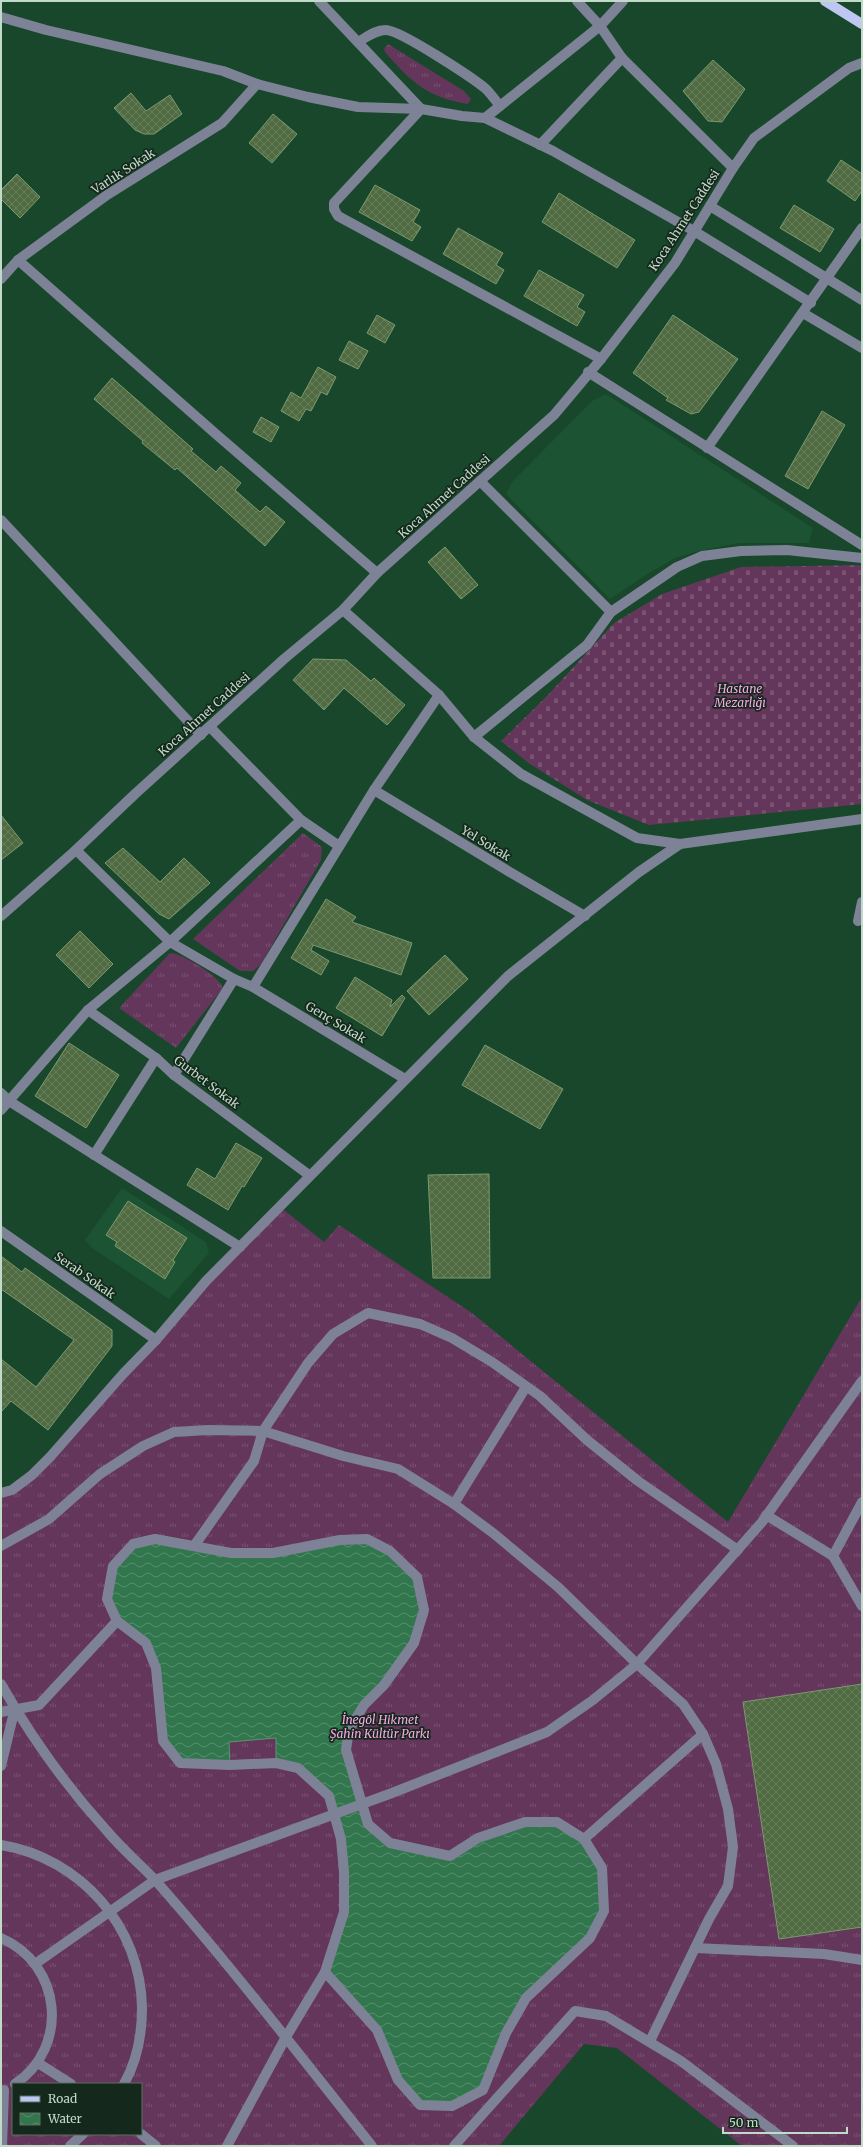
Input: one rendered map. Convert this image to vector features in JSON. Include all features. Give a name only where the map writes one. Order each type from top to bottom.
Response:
[{"type":"main road","points":[[825,1],[862,24]]},
{"type":"street","points":[[319,1],[421,109]]},
{"type":"street","points":[[577,1],[600,26],[622,58],[733,168]]},
{"type":"street","points":[[485,118],[600,26],[623,1]]},
{"type":"street","points":[[1,17],[46,30],[223,71],[257,84],[358,107],[421,109],[485,118],[540,145],[694,231],[810,303]]},
{"type":"street","points":[[358,42],[377,31],[388,30],[398,33],[485,89],[500,106]]},
{"type":"street","points":[[540,145],[622,58]]},
{"type":"street","name":"Koca Ahmet Caddesi","points":[[1,916],[76,850],[284,659],[343,610],[377,573],[554,415],[675,263],[733,168],[754,138],[850,68],[862,63]]},
{"type":"street","name":"Varlık Sokak","points":[[1,279],[18,260],[107,195],[222,123],[257,84]]},
{"type":"street","points":[[421,109],[334,203],[334,209],[338,216],[600,359]]},
{"type":"street","points":[[710,206],[862,300]]},
{"type":"street","points":[[707,448],[810,303],[825,278],[862,228]]},
{"type":"street","points":[[18,260],[211,430],[377,573]]},
{"type":"street","points":[[803,313],[862,348]]},
{"type":"street","points":[[588,372],[862,545]]},
{"type":"street","points":[[480,481],[611,612]]},
{"type":"street","points":[[1,520],[201,735]]},
{"type":"street","points":[[474,737],[587,645],[611,612],[677,567],[702,556],[741,551],[787,550],[862,558]]},
{"type":"street","points":[[343,610],[439,695],[474,737],[521,774],[637,838],[680,844],[862,819]]},
{"type":"street","points":[[253,986],[374,790],[439,695]]},
{"type":"street","points":[[210,727],[301,820],[339,846]]},
{"type":"street","name":"Yel Sokak","points":[[374,790],[585,916]]},
{"type":"street","points":[[1,1110],[88,1010],[170,942],[301,820]]},
{"type":"street","points":[[1,1493],[12,1490],[32,1475],[156,1340],[206,1281],[309,1175],[508,976],[639,872],[680,844]]},
{"type":"street","name":"Genç Sokak","points":[[76,850],[170,942],[234,979],[253,986],[405,1079]]},
{"type":"street","points":[[858,921],[862,902]]},
{"type":"street","points":[[174,1075],[234,979]]},
{"type":"street","name":"Gurbet Sokak","points":[[88,1010],[156,1058],[174,1075],[309,1175]]},
{"type":"street","points":[[94,1154],[156,1058]]},
{"type":"street","points":[[1,1093],[9,1101],[240,1247]]},
{"type":"street","name":"Serab Sokak","points":[[1,1231],[156,1340]]},
{"type":"street","points":[[194,1546],[254,1461],[263,1431],[308,1363],[333,1334],[368,1313],[420,1324],[452,1338],[492,1362],[540,1396],[587,1440],[638,1481],[738,1550]]},
{"type":"street","points":[[35,1964],[155,1880],[362,1804],[547,1732],[593,1700],[637,1664],[738,1550],[766,1515],[862,1381]]},
{"type":"street","points":[[454,1504],[526,1387]]},
{"type":"street","points":[[1,1546],[49,1519],[100,1474],[137,1450],[174,1432],[263,1431],[343,1456],[398,1469],[454,1504],[558,1587],[637,1664],[683,1704],[703,1734],[716,1764],[728,1809],[733,1847],[728,1886],[695,1948],[650,2041]]},
{"type":"street","points":[[833,1556],[862,1502]]},
{"type":"street","points":[[766,1515],[833,1556],[862,1606]]},
{"type":"street","points":[[227,2146],[286,2037],[325,1972],[344,1912],[344,1872],[341,1838],[329,1796],[298,1768],[276,1763],[230,1765],[180,1764],[163,1741],[156,1668],[146,1642],[117,1621],[107,1598],[113,1566],[133,1544],[155,1539],[231,1553],[274,1553],[340,1540],[367,1539],[390,1551],[417,1577],[424,1610],[414,1643],[384,1685],[364,1705],[349,1730],[346,1750],[368,1824],[390,1843],[450,1856],[478,1838],[525,1822],[557,1822],[584,1839],[602,1868],[604,1911],[590,1938],[526,1998],[506,2033],[482,2090],[452,2106],[420,2105],[398,2080],[377,2030],[325,1972]]},
{"type":"street","points":[[1,1712],[15,1708],[39,1705],[117,1621]]},
{"type":"street","points":[[1,1684],[54,1767],[107,1832],[155,1880],[286,2037],[372,2146]]},
{"type":"street","points":[[1,1766],[15,1708]]},
{"type":"street","points":[[584,1839],[703,1734]]},
{"type":"street","points":[[1,1845],[34,1853],[57,1864],[82,1881],[110,1911],[126,1936],[137,1964],[142,1991],[142,2026],[139,2048],[124,2083]]},
{"type":"street","points":[[1,1938],[20,1949],[35,1964],[46,1982],[52,2002],[51,2031],[48,2044],[38,2063],[28,2074],[17,2083]]},
{"type":"street","points":[[695,1948],[824,1954],[862,1960]]},
{"type":"street","points":[[454,2146],[575,2011],[606,2016],[650,2041],[681,2061],[768,2125],[793,2146]]},
{"type":"street","points":[[38,2063],[69,2083]]},
{"type":"street","points":[[2,2146],[2,2091],[12,2086]]},
{"type":"street","points":[[70,2146],[82,2135]]},
{"type":"street","points":[[142,2135],[156,2146]]},
{"type":"shaded area","points":[[606,394],[813,528],[809,543],[739,543],[703,550],[675,558],[610,599],[506,494],[512,482],[592,401]]},
{"type":"shaded area","points":[[122,1188],[206,1242],[209,1253],[169,1299],[92,1248],[85,1240]]},
{"type":"green space","points":[[388,44],[464,91],[471,99],[468,104],[442,98],[421,87],[403,72],[385,52],[384,49]]},
{"type":"green space","name":"Hastane Mezarlığı","points":[[862,565],[862,804],[649,825],[587,800],[530,764],[501,741],[548,695],[614,623],[662,594],[741,567]]},
{"type":"green space","points":[[303,833],[322,847],[321,860],[261,964],[253,971],[240,971],[193,939]]},
{"type":"green space","points":[[170,953],[183,957],[200,966],[215,977],[223,988],[176,1048],[119,1008]]},
{"type":"green space","name":"İnegöl Hikmet Şahin Kültür Parkı","points":[[279,1206],[324,1242],[339,1225],[472,1313],[728,1522],[862,1297],[862,2146],[742,2146],[617,2048],[584,2044],[499,2146],[1,2146],[1,1493],[32,1475]]},
{"type":"water","points":[[155,1539],[231,1553],[367,1539],[417,1577],[424,1610],[414,1643],[364,1705],[346,1750],[368,1824],[391,1843],[450,1856],[478,1838],[525,1822],[557,1822],[584,1839],[602,1868],[604,1911],[590,1938],[526,1998],[483,2090],[452,2106],[420,2105],[398,2080],[377,2030],[325,1972],[344,1912],[344,1872],[329,1796],[298,1768],[276,1763],[276,1738],[229,1742],[230,1765],[180,1763],[163,1741],[156,1668],[146,1643],[117,1621],[107,1599],[113,1566],[133,1544]]},
{"type":"building","points":[[713,60],[745,89],[722,122],[708,121],[683,91]]},
{"type":"building","points":[[131,93],[146,111],[170,95],[182,114],[154,134],[144,134],[135,130],[114,108]]},
{"type":"building","points":[[273,114],[297,134],[272,163],[249,143]]},
{"type":"building","points":[[841,160],[862,174],[862,191],[855,201],[827,181]]},
{"type":"building","points":[[17,174],[40,197],[20,218],[1,199],[1,190]]},
{"type":"building","points":[[375,185],[420,210],[413,222],[421,227],[412,241],[359,212]]},
{"type":"building","points":[[559,193],[635,240],[617,268],[542,222]]},
{"type":"building","points":[[794,205],[834,229],[820,252],[780,228]]},
{"type":"building","points":[[458,228],[503,253],[496,265],[504,270],[496,284],[443,254]]},
{"type":"building","points":[[539,270],[584,295],[577,307],[585,312],[577,326],[524,296]]},
{"type":"building","points":[[377,315],[395,325],[385,343],[367,333]]},
{"type":"building","points":[[673,315],[738,359],[699,412],[691,414],[666,400],[668,398],[633,373]]},
{"type":"building","points":[[349,341],[368,351],[358,369],[339,360]]},
{"type":"building","points":[[318,367],[336,377],[327,395],[321,392],[311,411],[306,409],[299,421],[281,411],[291,392],[301,398]]},
{"type":"building","points":[[112,378],[193,449],[191,451],[216,472],[221,466],[241,483],[235,490],[260,512],[266,506],[285,522],[265,546],[177,468],[175,470],[142,443],[143,441],[94,399]]},
{"type":"building","points":[[822,411],[845,425],[808,489],[785,476]]},
{"type":"building","points":[[261,417],[279,427],[271,442],[253,432]]},
{"type":"building","points":[[445,547],[478,585],[461,599],[428,562]]},
{"type":"building","points":[[313,659],[346,660],[371,681],[374,678],[405,705],[387,725],[344,688],[324,710],[293,680]]},
{"type":"building","points":[[1,815],[23,843],[1,860]]},
{"type":"building","points":[[123,848],[160,882],[184,858],[210,883],[169,919],[159,914],[105,863]]},
{"type":"building","points":[[326,899],[356,917],[352,922],[412,943],[401,975],[313,945],[311,950],[329,961],[321,975],[291,958]]},
{"type":"building","points":[[80,931],[113,964],[89,988],[56,955]]},
{"type":"building","points":[[445,955],[468,979],[429,1015],[407,991]]},
{"type":"building","points":[[355,977],[392,1000],[390,1007],[402,995],[405,998],[382,1036],[336,1008]]},
{"type":"building","points":[[69,1043],[119,1075],[86,1128],[35,1096]]},
{"type":"building","points":[[485,1045],[563,1089],[540,1129],[462,1085]]},
{"type":"building","points":[[236,1143],[262,1158],[244,1187],[242,1186],[228,1210],[187,1185],[197,1168],[215,1179]]},
{"type":"building","points":[[489,1174],[490,1278],[433,1278],[428,1175]]},
{"type":"building","points":[[128,1201],[187,1238],[173,1260],[175,1262],[165,1279],[115,1246],[117,1242],[106,1235]]},
{"type":"building","points":[[1,1256],[22,1272],[25,1268],[112,1330],[112,1346],[48,1430],[11,1401],[1,1412],[1,1359],[36,1387],[74,1340],[1,1289]]},
{"type":"building","points":[[862,1684],[862,1927],[779,1939],[743,1702]]}]
